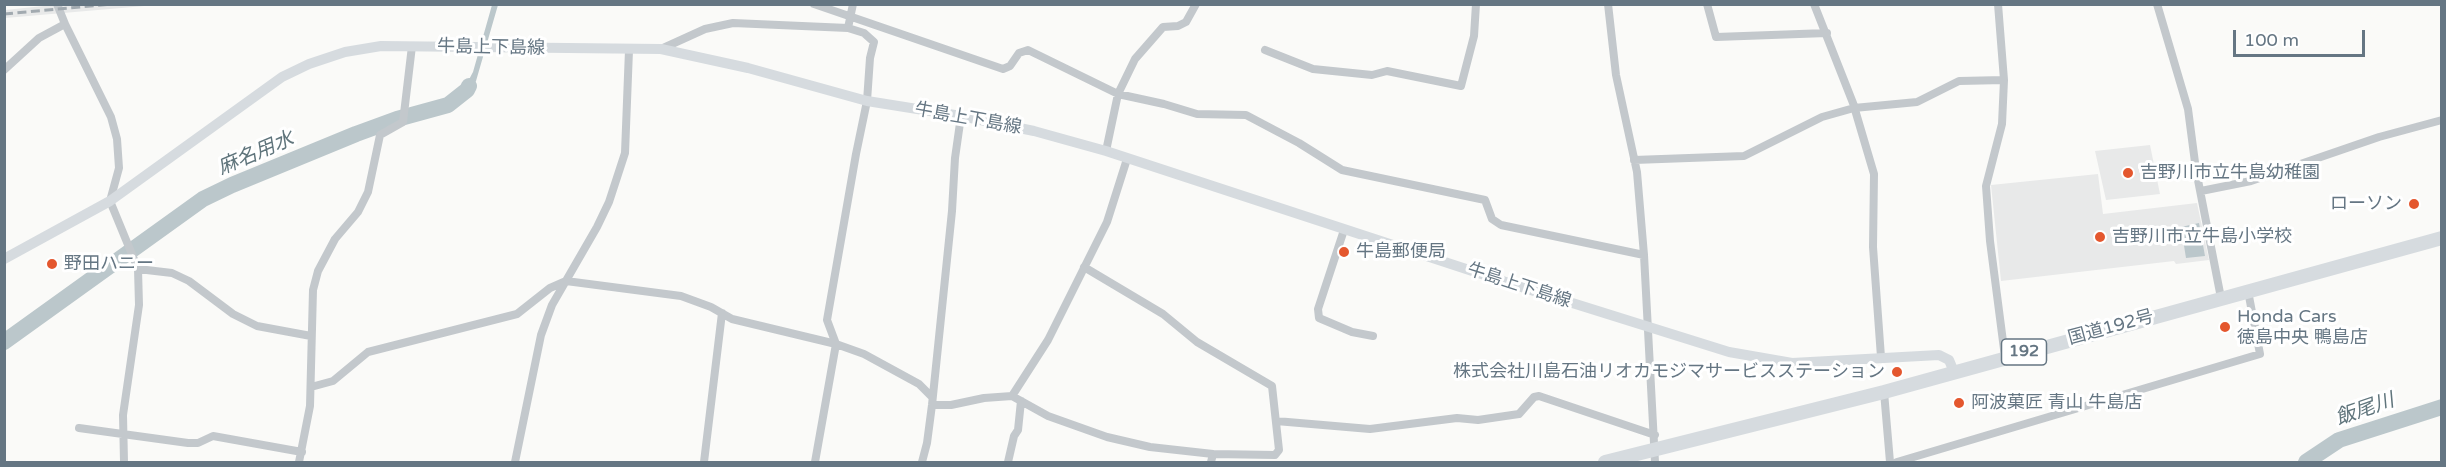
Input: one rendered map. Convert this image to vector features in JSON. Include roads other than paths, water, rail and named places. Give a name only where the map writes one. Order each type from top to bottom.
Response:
[{"type":"highway","name":"国道192号","points":[[1605,462],[1884,392],[2442,238]]},
{"type":"main road","name":"牛島上下島線","points":[[4,259],[110,201],[282,77],[309,64],[345,52],[381,46],[661,49],[748,68],[867,101],[961,116],[1034,131],[1106,151],[1344,230],[1729,352],[1792,363],[1939,355],[1949,360],[1954,372]]},
{"type":"street","points":[[57,4],[64,24],[111,117],[117,139],[118,168],[110,201],[137,265],[139,304],[128,372],[123,435],[124,462]]},
{"type":"street","points":[[814,4],[1003,69],[1010,66],[1019,53],[1028,50],[1118,94],[1197,114],[1246,116],[1299,143],[1342,170],[1485,200],[1492,219],[1501,225],[1644,255]]},
{"type":"street","points":[[848,28],[853,4]]},
{"type":"street","points":[[1106,151],[1118,94],[1135,59],[1163,27],[1178,26],[1186,22],[1196,4]]},
{"type":"street","points":[[1265,50],[1313,69],[1371,75],[1387,71],[1461,86],[1474,36],[1476,4]]},
{"type":"street","points":[[1276,422],[1370,429],[1456,418],[1478,420],[1519,414],[1534,397],[1539,396],[1655,449],[1644,255],[1634,160],[1616,75],[1608,4]]},
{"type":"street","points":[[1707,4],[1716,37],[1827,33]]},
{"type":"street","points":[[1814,4],[1854,108],[1874,174],[1873,248],[1881,357]]},
{"type":"street","points":[[1998,4],[2004,80],[2002,124],[1986,186],[1990,241],[2005,357]]},
{"type":"street","points":[[2157,4],[2188,109],[2196,171],[2221,298]]},
{"type":"street","points":[[661,49],[705,29],[733,23],[848,28],[864,33],[874,42],[870,57],[867,101],[827,320],[836,344],[818,462]]},
{"type":"street","points":[[4,70],[39,38],[64,24]]},
{"type":"street","points":[[299,462],[308,424],[313,290],[318,271],[335,239],[358,213],[368,192],[380,135],[404,118],[412,46]]},
{"type":"street","points":[[514,462],[541,335],[552,305],[609,202],[626,153],[628,50]]},
{"type":"street","points":[[1634,160],[1744,156],[1821,117],[1854,108],[1917,102],[1959,81],[2004,80]]},
{"type":"street","points":[[922,462],[927,443],[932,401],[961,116]]},
{"type":"street","points":[[2201,191],[2251,181],[2379,137],[2442,120]]},
{"type":"street","points":[[1012,396],[1048,340],[1107,222],[1127,159]]},
{"type":"street","points":[[1344,230],[1318,309],[1319,318],[1352,332],[1373,336]]},
{"type":"street","points":[[137,265],[172,273],[189,281],[233,314],[257,326],[310,336]]},
{"type":"street","points":[[311,387],[333,381],[368,351],[517,314],[550,288],[566,281],[681,296],[732,319],[836,344],[864,354],[919,384],[932,401],[951,405],[984,398],[1012,396],[1048,416],[1107,437],[1150,447],[1212,458],[1275,455],[1279,450],[1272,386],[1197,342],[1163,314],[1084,267]]},
{"type":"street","points":[[1897,462],[2260,354],[2248,291]]},
{"type":"street","points":[[704,462],[722,314]]},
{"type":"street","points":[[1884,392],[1890,462]]},
{"type":"street","points":[[1008,462],[1014,436],[1018,430],[1021,400]]},
{"type":"street","points":[[79,428],[188,443],[198,443],[213,436],[302,452]]},
{"type":"waterway","name":"麻名用水","points":[[4,342],[203,199],[356,134],[397,119],[448,105],[469,86]]},
{"type":"waterway","name":"飯尾川","points":[[2306,462],[2339,440],[2442,407]]},
{"type":"railway","points":[[4,14],[112,4]]},
{"type":"place","name":"吉野川市立牛島幼稚園","points":[[2128,173]]},
{"type":"place","name":"ローソン","points":[[2414,204]]},
{"type":"place","name":"吉野川市立牛島小学校","points":[[2100,237]]},
{"type":"place","name":"牛島郵便局","points":[[1344,252]]},
{"type":"place","name":"野田ハニー","points":[[52,264]]},
{"type":"place","name":"Honda Cars 徳島中央 鴨島店","points":[[2225,327]]},
{"type":"place","name":"株式会社川島石油リオカモジマサービスステーション","points":[[1897,372]]},
{"type":"place","name":"阿波菓匠 青山 牛島店","points":[[1959,403]]}]
